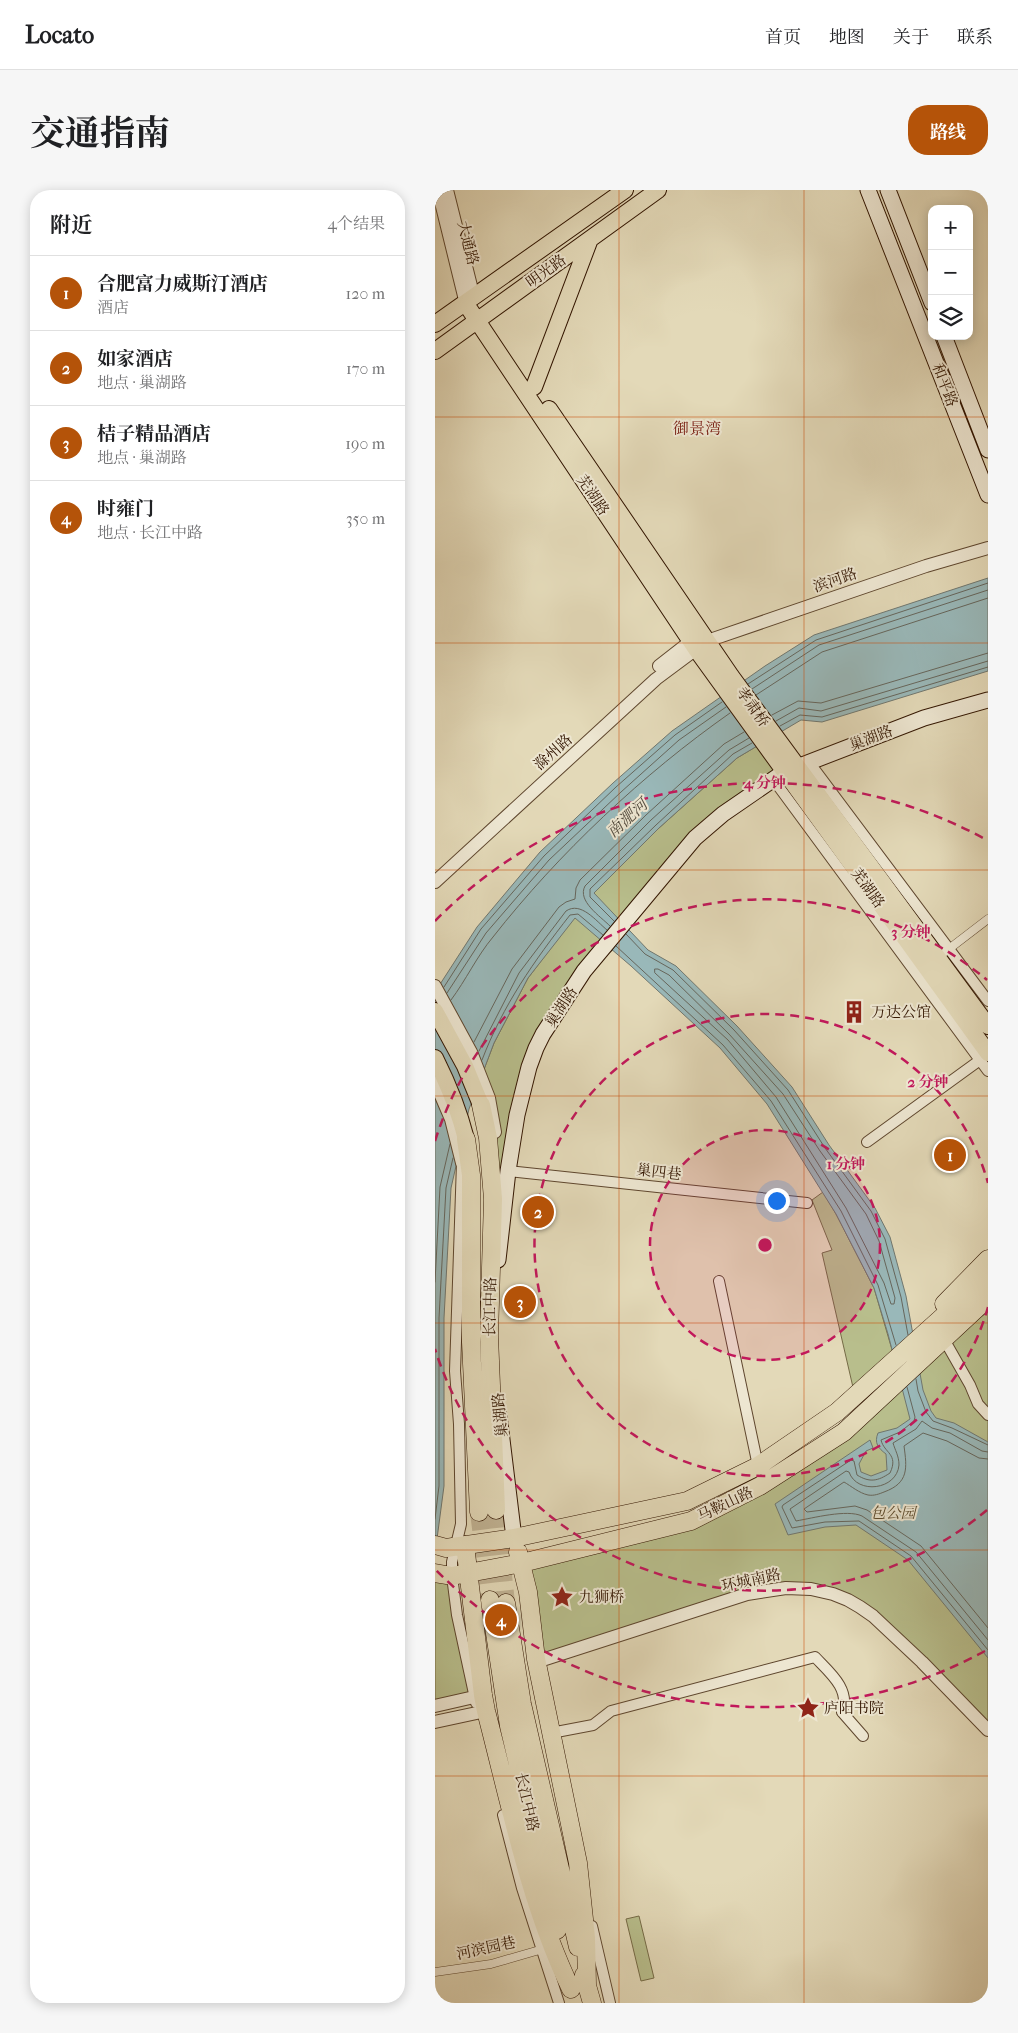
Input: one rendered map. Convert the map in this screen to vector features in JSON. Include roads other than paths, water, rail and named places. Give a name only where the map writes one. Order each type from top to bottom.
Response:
[{"type":"highway","name":"长江中路","points":[[466,1140],[471,1175],[471,1342],[488,1511],[489,1336],[493,1199],[485,1101]]},
{"type":"highway","points":[[925,1345],[947,1300],[988,1259]]},
{"type":"highway","points":[[955,1317],[988,1280]]},
{"type":"highway","points":[[955,1317],[988,1298]]},
{"type":"highway","points":[[925,1345],[945,1341],[988,1312]]},
{"type":"highway","name":"马鞍山路","points":[[435,1573],[460,1574],[522,1564],[691,1521],[760,1486],[844,1432],[894,1385],[925,1345],[955,1317]]},
{"type":"highway","name":"马鞍山路","points":[[450,1546],[514,1538],[687,1501],[758,1466],[837,1412],[886,1368],[925,1345]]},
{"type":"highway","points":[[514,1538],[522,1564],[536,1662],[578,1863],[586,1938],[578,1992]]},
{"type":"highway","points":[[450,1546],[460,1574],[481,1704],[534,1892],[557,1959],[578,1992]]},
{"type":"highway","name":"长江中路","points":[[498,1601],[509,1726],[578,1992],[592,2003]]},
{"type":"main road","name":"明光路","points":[[435,324],[625,190]]},
{"type":"main road","name":"明光路","points":[[435,351],[658,190]]},
{"type":"main road","name":"和平路","points":[[868,190],[988,496]]},
{"type":"main road","points":[[888,190],[929,295]]},
{"type":"main road","points":[[534,387],[590,239]]},
{"type":"main road","name":"芜湖路","points":[[470,301],[698,644],[727,681]]},
{"type":"main road","name":"芜湖路","points":[[481,318],[534,387],[698,644]]},
{"type":"main road","name":"和平路","points":[[946,340],[988,450]]},
{"type":"main road","name":"孝肃桥","points":[[727,681],[771,743]]},
{"type":"main road","name":"巢湖路","points":[[514,1538],[495,1374],[495,1299],[508,1171],[517,1115],[536,1048],[543,1034],[584,971],[695,838],[723,814],[791,770],[924,718],[988,700]]},
{"type":"main road","name":"芜湖路","points":[[771,743],[988,1026]]},
{"type":"main road","name":"芜湖路","points":[[791,770],[984,1057]]},
{"type":"main road","points":[[435,1011],[485,1101]]},
{"type":"main road","points":[[435,1058],[446,1080],[462,1122],[466,1140]]},
{"type":"street","name":"大通路","points":[[447,190],[470,301]]},
{"type":"street","name":"大通路","points":[[438,198],[470,301]]},
{"type":"street","name":"滨河路","points":[[698,644],[926,566],[988,548]]},
{"type":"street","name":"滁州路","points":[[435,870],[651,673],[698,644]]},
{"type":"street","name":"滁州路","points":[[435,882],[656,679],[698,644]]},
{"type":"street","points":[[791,770],[988,1001]]},
{"type":"street","points":[[937,958],[988,920]]},
{"type":"street","points":[[435,986],[471,1052],[495,1134],[498,1214],[502,1229]]},
{"type":"street","points":[[867,1142],[984,1057],[988,1071]]},
{"type":"street","points":[[435,1082],[451,1119],[462,1163],[455,1371],[459,1424],[461,1524],[450,1546]]},
{"type":"street","points":[[491,1274],[498,1214],[508,1171]]},
{"type":"street","name":"巢四巷","points":[[508,1171],[807,1203]]},
{"type":"street","points":[[719,1282],[758,1466]]},
{"type":"street","points":[[945,1341],[971,1386],[978,1404],[988,1416]]},
{"type":"street","name":"环城南路","points":[[536,1662],[747,1594],[777,1589],[811,1589],[848,1600],[873,1616],[922,1662],[988,1730]]},
{"type":"street","points":[[551,1732],[593,1725],[611,1712],[815,1657],[841,1686],[846,1704],[842,1712],[863,1736]]},
{"type":"street","points":[[435,1706],[481,1704]]},
{"type":"street","points":[[435,1722],[481,1704]]},
{"type":"street","points":[[481,1704],[510,1841],[559,2003]]},
{"type":"street","points":[[578,1863],[610,2003]]},
{"type":"street","name":"河滨园巷","points":[[435,1972],[491,1964],[543,1949]]},
{"type":"water","name":"南淝河","points":[[988,578],[988,671],[822,722],[801,720],[737,758],[659,828],[594,893],[648,950],[676,966],[737,1026],[792,1087],[829,1145],[875,1208],[890,1237],[906,1296],[923,1390],[931,1411],[936,1418],[954,1423],[988,1442],[988,1658],[908,1560],[856,1525],[825,1527],[788,1535],[775,1504],[870,1440],[873,1448],[866,1451],[859,1464],[861,1472],[871,1476],[887,1470],[886,1454],[877,1442],[878,1433],[897,1428],[910,1419],[874,1288],[836,1214],[767,1104],[720,1048],[631,966],[575,918],[528,978],[494,1043],[469,1109],[451,1188],[444,1318],[444,1486],[435,1554],[435,992],[477,927],[540,852],[613,783],[672,731],[765,666],[814,635]]},
{"type":"tunnel","points":[[496,1510],[506,1603]]},
{"type":"tunnel","points":[[479,1512],[490,1600]]},
{"type":"place","name":"万达公馆","points":[[854,1012]]},
{"type":"place","name":"合肥富力威斯汀酒店","points":[[950,1155]]},
{"type":"place","name":"如家酒店","points":[[538,1212]]},
{"type":"place","name":"桔子精品酒店","points":[[520,1302]]},
{"type":"place","name":"九狮桥","points":[[562,1597]]},
{"type":"place","name":"时雍门","points":[[501,1620]]},
{"type":"place","name":"庐阳书院","points":[[808,1708]]},
{"type":"district","name":"御景湾","points":[[697,428]]},
{"type":"park label","name":"包公园","points":[[893,1513]]}]
